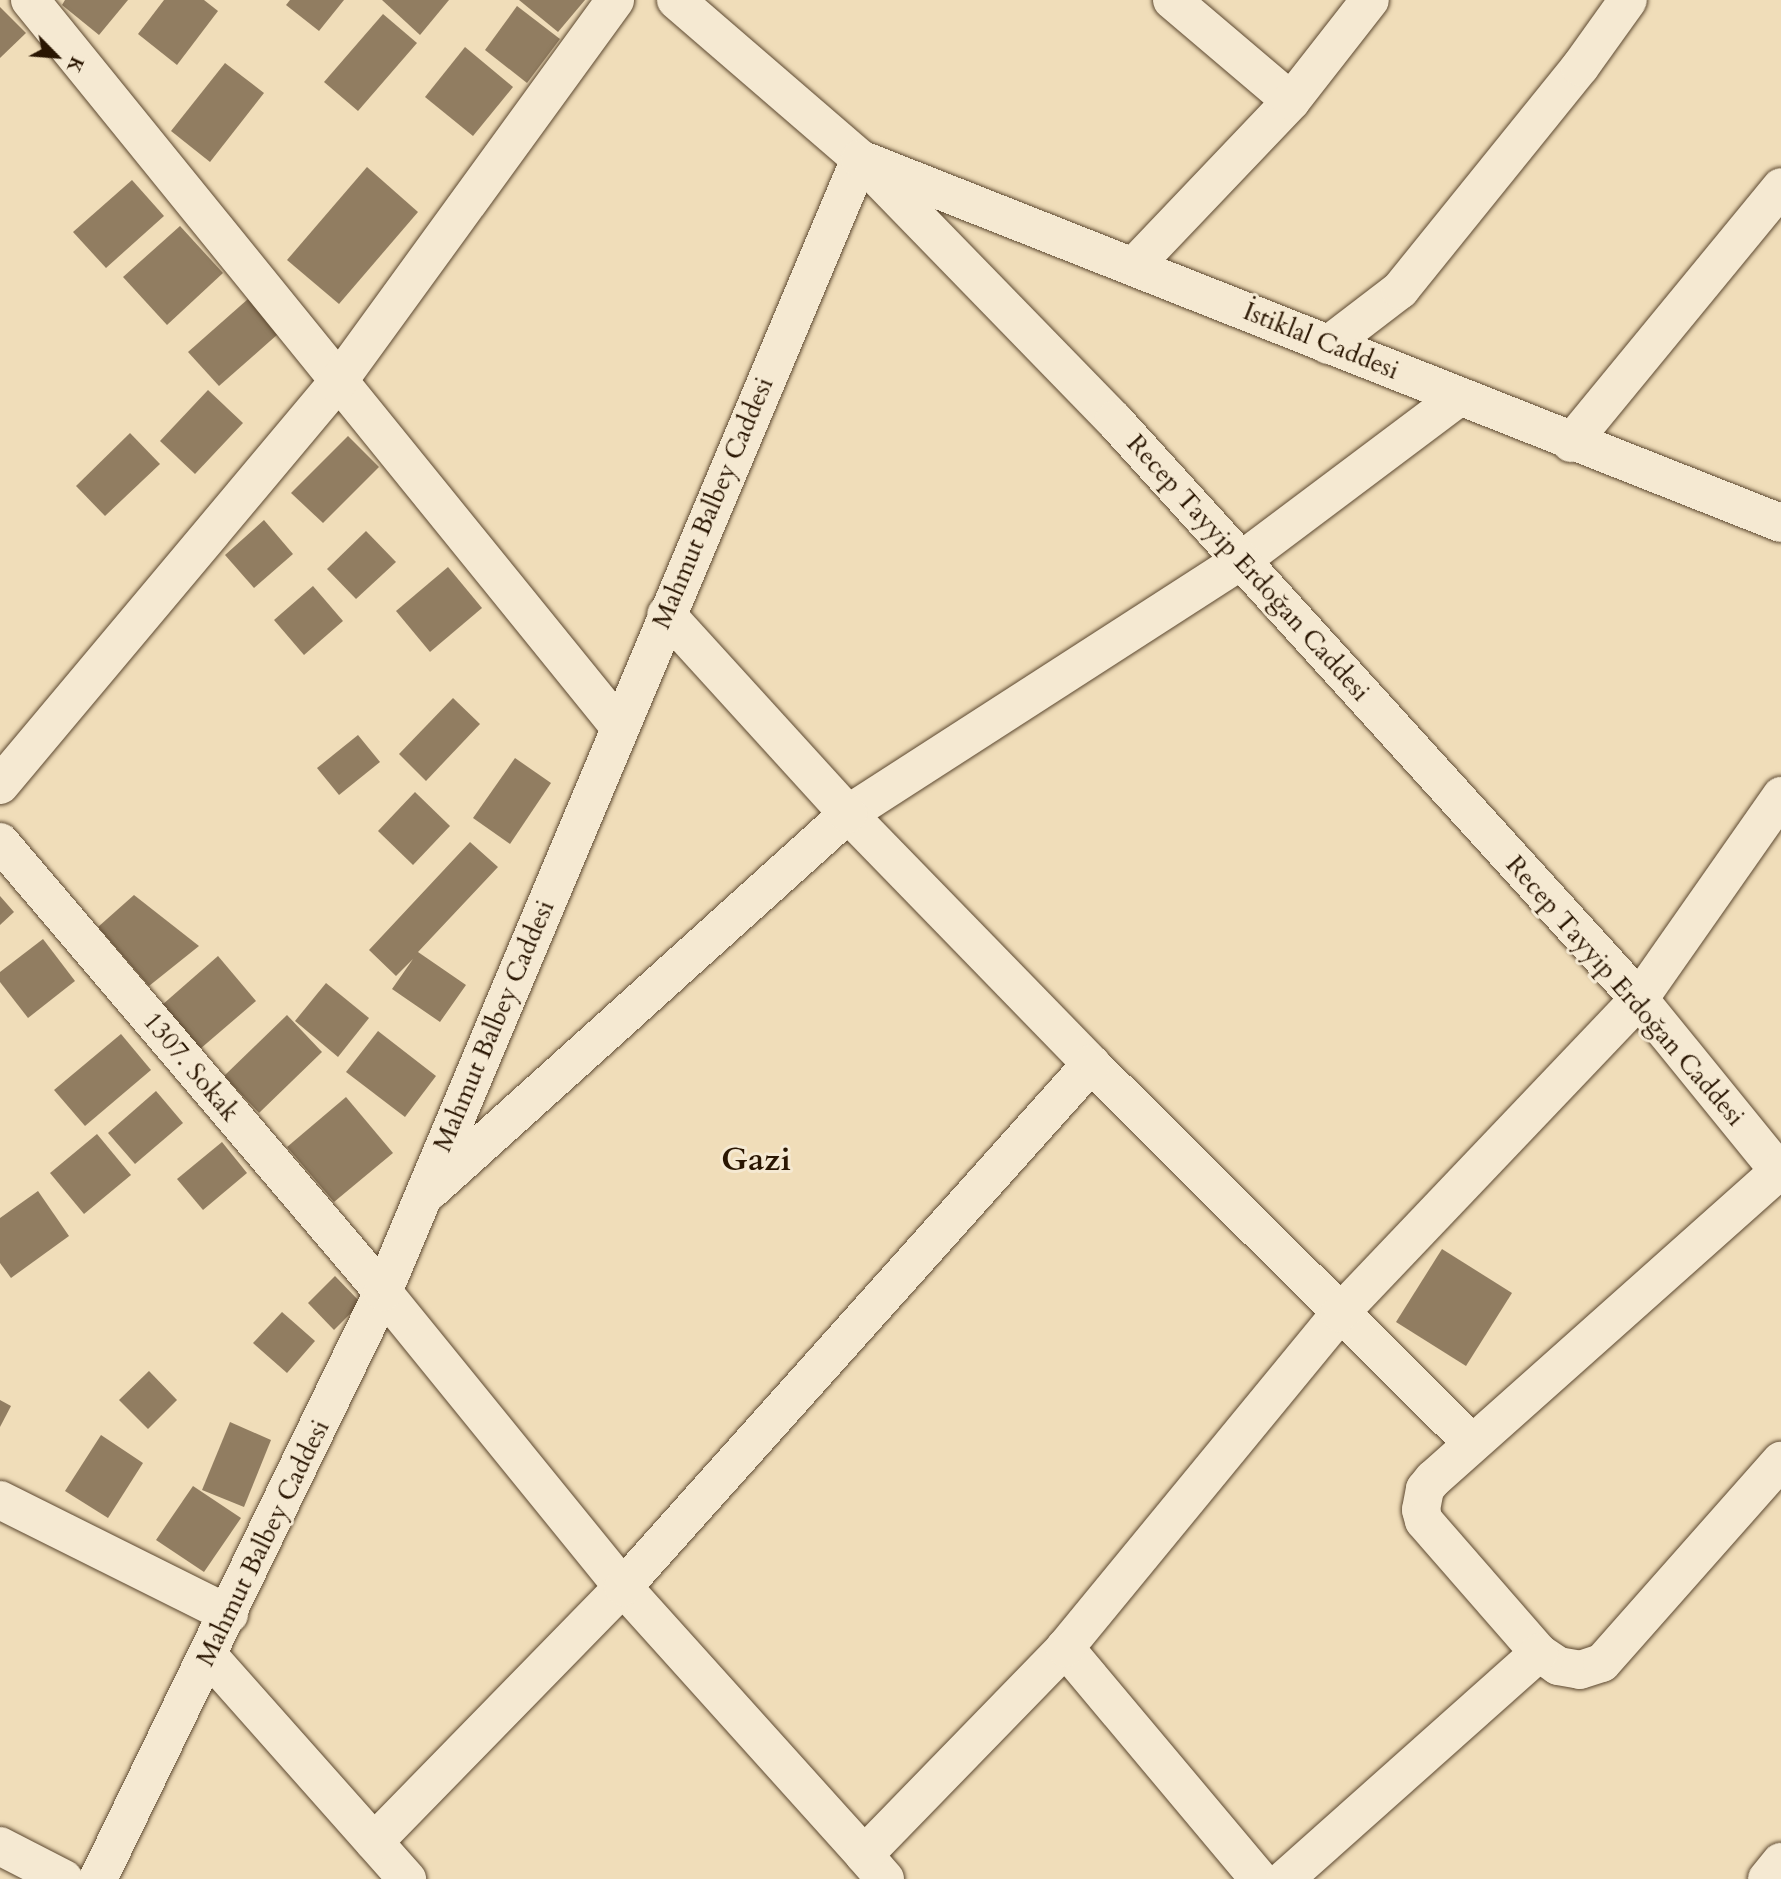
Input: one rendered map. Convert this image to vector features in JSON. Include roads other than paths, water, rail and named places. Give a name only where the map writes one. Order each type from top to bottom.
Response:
[{"type":"street","points":[[30,0],[337,383],[618,725]]},
{"type":"street","points":[[0,785],[337,383],[615,0]]},
{"type":"street","name":"Recep Tayyip Erdoğan Caddesi","points":[[676,0],[860,159],[1114,420],[1639,999],[1780,1172]]},
{"type":"street","points":[[1172,0],[1292,101]]},
{"type":"street","points":[[1135,265],[1292,101],[1370,0]]},
{"type":"street","points":[[1328,345],[1400,290],[1580,67],[1628,0]]},
{"type":"street","name":"İstiklal Caddesi","points":[[860,159],[1135,265],[1571,443],[1781,523]]},
{"type":"street","name":"Mahmut Balbey Caddesi","points":[[98,1879],[229,1614],[383,1292],[618,725],[860,159]]},
{"type":"street","points":[[1571,443],[1781,187]]},
{"type":"street","points":[[422,1198],[848,814],[1242,560],[1459,397]]},
{"type":"street","points":[[666,614],[848,814],[1091,1064],[1472,1443]]},
{"type":"street","points":[[875,1867],[1065,1648],[1339,1313],[1639,999],[1781,796]]},
{"type":"street","name":"1307. Sokak","points":[[0,842],[383,1292],[623,1587],[875,1867]]},
{"type":"street","points":[[374,1842],[623,1587],[1091,1064]]},
{"type":"street","points":[[1780,1172],[1472,1443],[1425,1489],[1424,1521],[1539,1653],[1569,1669],[1602,1663],[1781,1461]]},
{"type":"street","points":[[0,1500],[229,1614]]},
{"type":"street","points":[[1065,1648],[1259,1879]]},
{"type":"street","points":[[1285,1879],[1539,1653]]},
{"type":"street","points":[[208,1655],[407,1879]]},
{"type":"street","points":[[0,1846],[64,1879]]},
{"type":"street","points":[[1767,1879],[1781,1862]]},
{"type":"district","name":"Gazi","points":[[756,1160]]}]
